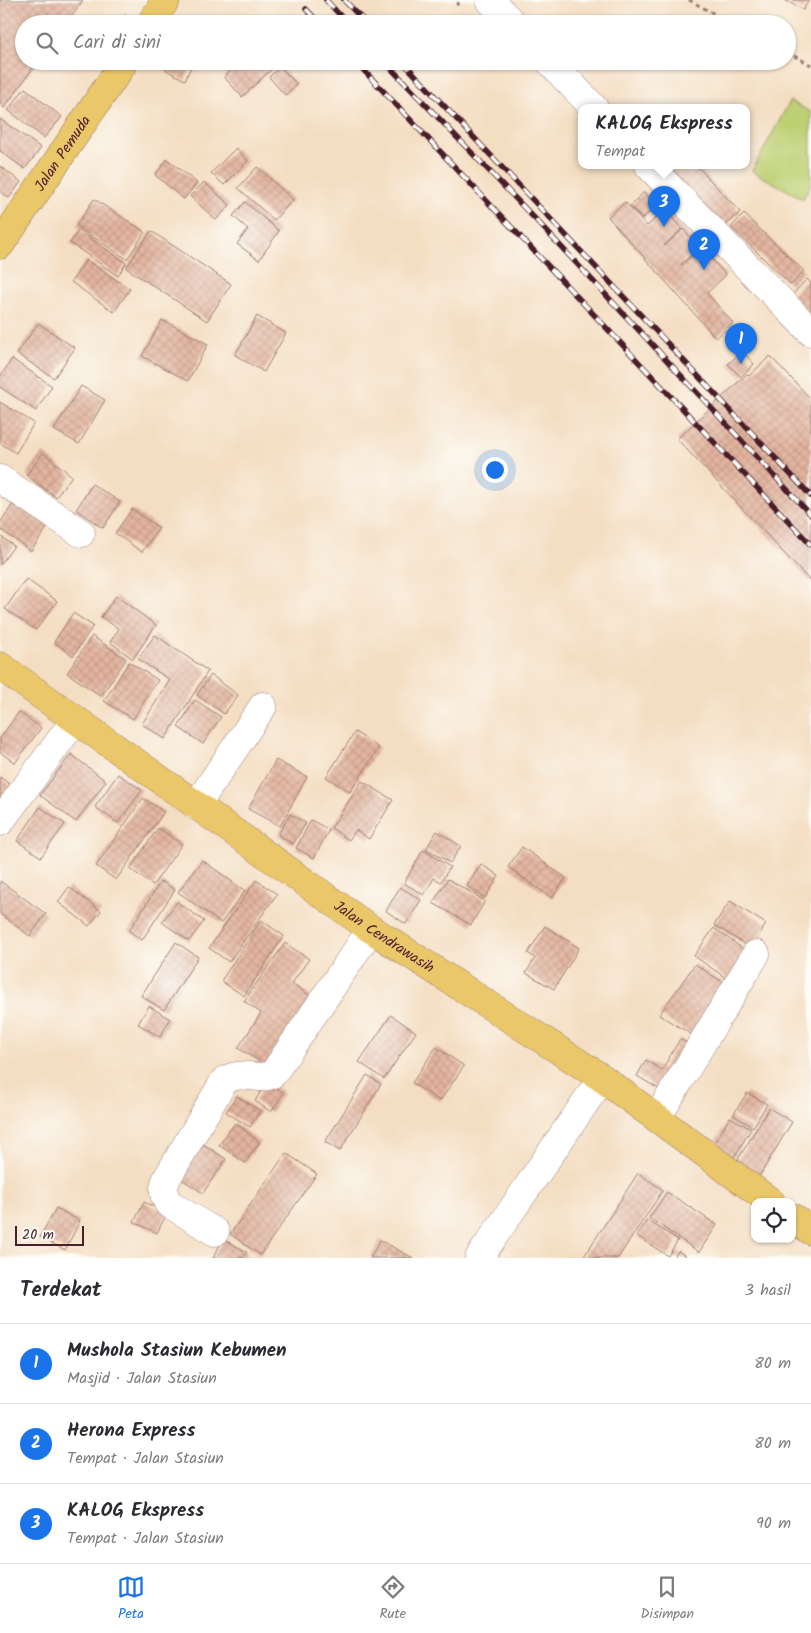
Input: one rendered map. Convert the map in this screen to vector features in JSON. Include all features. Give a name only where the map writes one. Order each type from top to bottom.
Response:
[{"type":"main road","points":[[156,15],[166,0]]},
{"type":"main road","name":"Jalan Pemuda","points":[[4,232],[116,70]]},
{"type":"main road","name":"Jalan Cendrawasih","points":[[0,666],[371,929],[602,1078],[766,1198]]},
{"type":"main road","points":[[796,1220],[811,1231]]},
{"type":"street","points":[[490,0],[504,15]]},
{"type":"street","points":[[558,70],[590,104]]},
{"type":"street","points":[[652,169],[811,332]]},
{"type":"street","points":[[0,479],[81,533]]},
{"type":"street","points":[[196,806],[262,706]]},
{"type":"street","points":[[0,822],[75,720]]},
{"type":"street","points":[[215,1232],[168,1203],[163,1195],[164,1186],[168,1178],[224,1081],[233,1076],[242,1075],[266,1078],[273,1074],[371,929]]},
{"type":"street","points":[[657,1118],[756,954]]},
{"type":"street","points":[[479,1258],[602,1078]]},
{"type":"path","points":[[456,5],[462,0]]},
{"type":"path","points":[[689,0],[717,15]]},
{"type":"path","points":[[796,57],[811,65]]},
{"type":"green space","points":[[790,101],[811,112],[811,184],[803,199],[752,171]]},
{"type":"building","points":[[0,0],[83,0],[72,15],[15,15],[15,70],[31,70],[4,108],[0,104]]},
{"type":"building","points":[[785,0],[809,0],[803,10]]},
{"type":"building","points":[[166,70],[190,70],[185,80]]},
{"type":"building","points":[[231,70],[271,70],[242,97],[224,77]]},
{"type":"building","points":[[277,70],[283,70],[297,84],[285,95],[269,77]]},
{"type":"building","points":[[25,88],[62,117],[44,138],[8,110]]},
{"type":"building","points":[[0,119],[41,148],[25,169],[0,151]]},
{"type":"building","points":[[236,148],[248,161],[224,185],[211,173]]},
{"type":"building","points":[[167,159],[197,183],[184,199],[155,175]]},
{"type":"building","points":[[0,166],[21,182],[9,198],[0,191]]},
{"type":"building","points":[[257,167],[293,200],[274,220],[238,188]]},
{"type":"building","points":[[657,169],[700,169],[740,212],[718,233]]},
{"type":"building","points":[[204,182],[230,205],[216,220],[190,196]]},
{"type":"building","points":[[644,192],[657,205],[642,219],[630,206]]},
{"type":"building","points":[[94,199],[145,232],[127,259],[76,226]]},
{"type":"building","points":[[245,202],[279,231],[259,260],[237,244],[248,229],[233,216]]},
{"type":"building","points":[[625,202],[647,226],[665,210],[682,229],[665,246],[683,229],[699,247],[682,265],[701,247],[726,275],[707,293],[733,323],[716,338],[608,217]]},
{"type":"building","points":[[744,214],[804,271],[791,285],[731,227]]},
{"type":"building","points":[[79,230],[126,263],[118,276],[70,243]]},
{"type":"building","points":[[151,231],[231,284],[207,321],[126,268]]},
{"type":"building","points":[[86,260],[130,289],[114,312],[71,282]]},
{"type":"building","points":[[807,279],[811,283],[811,316],[790,297]]},
{"type":"building","points":[[257,316],[286,333],[264,372],[235,355]]},
{"type":"building","points":[[162,320],[208,344],[188,381],[142,356]]},
{"type":"building","points":[[38,323],[75,348],[54,378],[17,354]]},
{"type":"building","points":[[742,351],[754,364],[741,377],[728,364]]},
{"type":"building","points":[[770,356],[811,399],[811,582],[677,439],[747,374],[749,376]]},
{"type":"building","points":[[12,359],[52,386],[36,411],[0,387],[0,377]]},
{"type":"building","points":[[81,386],[105,400],[79,444],[54,430]]},
{"type":"building","points":[[0,402],[34,423],[16,453],[0,443]]},
{"type":"building","points":[[43,453],[72,476],[56,497],[26,475]]},
{"type":"building","points":[[92,484],[120,502],[103,528],[76,510]]},
{"type":"building","points":[[17,498],[51,522],[31,551],[0,529],[0,523]]},
{"type":"building","points":[[132,509],[159,528],[142,552],[115,533]]},
{"type":"building","points":[[0,536],[14,546],[0,565]]},
{"type":"building","points":[[26,579],[57,601],[36,630],[5,609]]},
{"type":"building","points":[[116,596],[156,625],[133,659],[110,642],[119,629],[101,617]]},
{"type":"building","points":[[73,613],[93,626],[73,656],[54,642]]},
{"type":"building","points":[[155,635],[208,671],[165,739],[142,724],[170,680],[138,659]]},
{"type":"building","points":[[92,636],[126,659],[101,696],[67,673]]},
{"type":"building","points":[[129,662],[158,680],[133,719],[104,701]]},
{"type":"building","points":[[211,675],[238,695],[224,714],[197,695]]},
{"type":"building","points":[[195,700],[221,717],[203,744],[178,727]]},
{"type":"building","points":[[19,712],[41,728],[15,763],[0,752],[0,738]]},
{"type":"building","points":[[355,732],[379,748],[350,792],[326,777]]},
{"type":"building","points":[[71,754],[106,781],[76,822],[40,795]]},
{"type":"building","points":[[276,760],[307,777],[280,826],[248,809]]},
{"type":"building","points":[[118,774],[142,790],[118,823],[95,807]]},
{"type":"building","points":[[0,777],[16,789],[0,806]]},
{"type":"building","points":[[362,781],[393,800],[369,839],[356,830],[349,840],[331,828]]},
{"type":"building","points":[[143,798],[164,812],[116,880],[96,866]]},
{"type":"building","points":[[40,807],[65,824],[41,857],[17,841]]},
{"type":"building","points":[[290,814],[306,823],[293,844],[278,835]]},
{"type":"building","points":[[311,820],[329,830],[314,858],[296,848]]},
{"type":"building","points":[[158,828],[182,844],[153,885],[130,869]]},
{"type":"building","points":[[437,831],[461,846],[450,863],[426,849]]},
{"type":"building","points":[[522,847],[566,878],[552,898],[508,867]]},
{"type":"building","points":[[423,850],[450,867],[441,882],[434,878],[424,895],[404,883]]},
{"type":"building","points":[[202,860],[245,891],[221,923],[178,892]]},
{"type":"building","points":[[481,864],[499,876],[485,898],[467,886]]},
{"type":"building","points":[[448,879],[485,901],[471,925],[433,903]]},
{"type":"building","points":[[256,880],[277,894],[229,962],[209,948]]},
{"type":"building","points":[[0,881],[46,914],[30,936],[0,914]]},
{"type":"building","points":[[161,881],[175,890],[142,940],[129,931]]},
{"type":"building","points":[[69,887],[101,911],[89,926],[58,902]]},
{"type":"building","points":[[400,887],[421,900],[406,924],[386,911]]},
{"type":"building","points":[[730,901],[766,924],[751,948],[714,925]]},
{"type":"building","points":[[177,902],[204,921],[189,941],[162,922]]},
{"type":"building","points":[[261,920],[284,936],[244,996],[221,981]]},
{"type":"building","points":[[545,926],[579,948],[554,989],[526,973],[535,958],[528,953]]},
{"type":"building","points":[[714,928],[749,953],[732,982],[694,956]]},
{"type":"building","points":[[176,942],[198,957],[164,1010],[141,996]]},
{"type":"building","points":[[285,943],[309,959],[292,983],[313,998],[268,1067],[238,1048],[261,1013],[244,1001]]},
{"type":"building","points":[[695,964],[730,987],[696,1037],[659,1015]]},
{"type":"building","points":[[149,1006],[170,1019],[160,1037],[138,1024]]},
{"type":"building","points":[[391,1015],[416,1032],[384,1079],[359,1062]]},
{"type":"building","points":[[680,1039],[694,1047],[667,1094],[637,1076],[646,1060],[662,1070]]},
{"type":"building","points":[[436,1047],[464,1066],[440,1101],[412,1083]]},
{"type":"building","points":[[367,1075],[381,1084],[340,1151],[325,1142]]},
{"type":"building","points":[[267,1081],[284,1093],[271,1112],[255,1101]]},
{"type":"building","points":[[747,1093],[767,1104],[753,1127],[733,1115]]},
{"type":"building","points":[[237,1096],[260,1111],[250,1127],[226,1112]]},
{"type":"building","points":[[769,1108],[792,1122],[757,1180],[734,1166]]},
{"type":"building","points":[[730,1117],[751,1129],[734,1157],[713,1145]]},
{"type":"building","points":[[235,1123],[260,1142],[245,1163],[219,1145]]},
{"type":"building","points":[[197,1140],[226,1159],[203,1193],[174,1174]]},
{"type":"building","points":[[286,1153],[317,1174],[260,1255],[230,1234]]},
{"type":"building","points":[[638,1173],[663,1190],[618,1258],[583,1258]]},
{"type":"building","points":[[667,1192],[717,1225],[699,1252],[649,1218]]},
{"type":"building","points":[[144,1202],[167,1213],[157,1233],[134,1222]]},
{"type":"building","points":[[56,1208],[80,1221],[65,1250],[40,1237]]},
{"type":"building","points":[[647,1220],[678,1240],[668,1256],[637,1236]]},
{"type":"building","points":[[223,1239],[247,1252],[243,1258],[213,1258]]},
{"type":"building","points":[[380,1240],[413,1258],[370,1258]]},
{"type":"building","points":[[678,1251],[689,1258],[674,1258]]},
{"type":"railway","points":[[326,0],[340,15]]},
{"type":"railway","points":[[344,0],[358,15]]},
{"type":"railway","points":[[306,9],[312,15]]},
{"type":"railway","points":[[363,70],[811,545]]},
{"type":"railway","points":[[393,70],[538,222],[811,515]]},
{"type":"railway","points":[[410,70],[811,496]]},
{"type":"place","name":"KALOG Ekspress","points":[[664,227]]},
{"type":"place","name":"Herona Express","points":[[704,270]]},
{"type":"place","name":"Mushola Stasiun Kebumen","points":[[741,364]]}]
